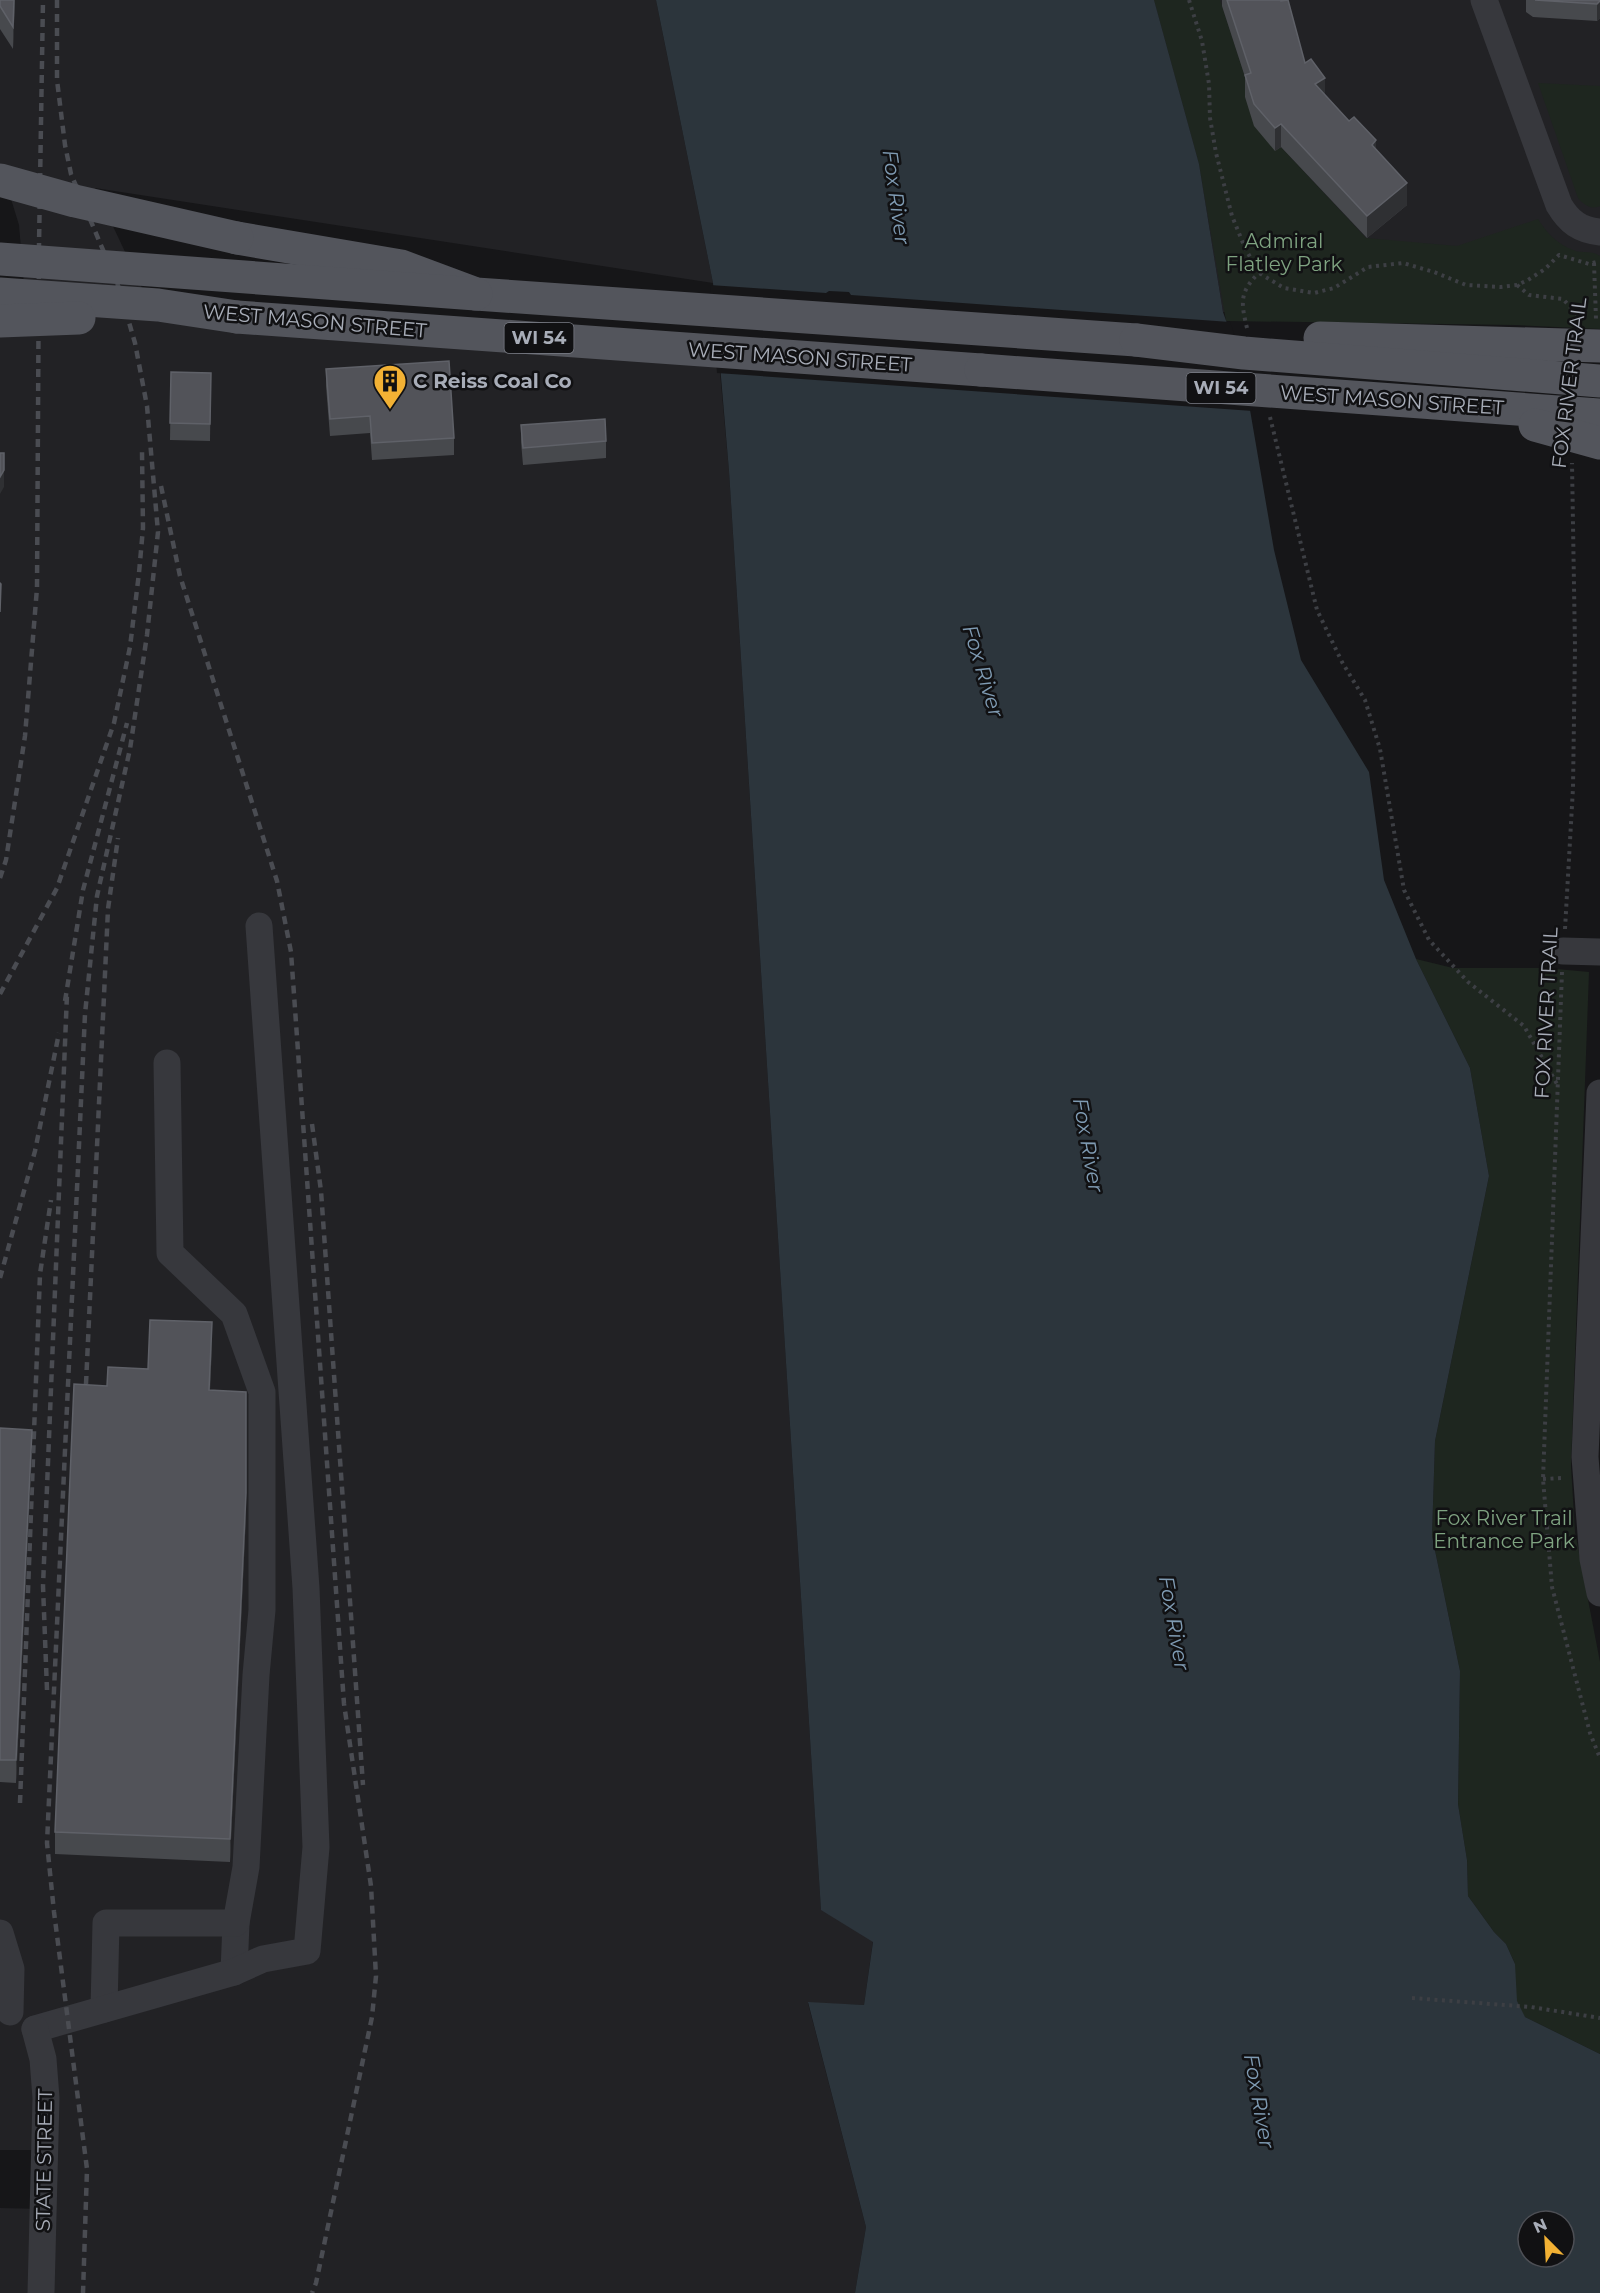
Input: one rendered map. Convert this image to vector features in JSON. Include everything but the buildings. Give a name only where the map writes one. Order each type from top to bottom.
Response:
[{"type":"main road","points":[[0,180],[75,201],[196,230],[401,266],[476,294]]},
{"type":"main road","name":"WEST MASON STREET","points":[[0,259],[1136,340],[1244,353],[1600,381]]},
{"type":"main road","name":"WEST MASON STREET","points":[[0,294],[158,305],[237,317],[1600,415]]},
{"type":"main road","points":[[0,321],[70,318],[158,322],[237,317]]},
{"type":"main road","points":[[1136,340],[1245,336],[1593,333]]},
{"type":"main road","points":[[1461,405],[1600,442]]},
{"type":"street","points":[[1484,0],[1559,205],[1571,222],[1581,228],[1600,232]]},
{"type":"street","points":[[0,1933],[11,1969],[5,2009],[35,2029],[234,1972],[263,1959],[307,1951],[316,1847],[306,1588],[259,926]]},
{"type":"street","points":[[1563,951],[1600,952]]},
{"type":"street","points":[[167,1064],[170,1253],[234,1314],[262,1392],[262,1610],[256,1675],[246,1867],[236,1923],[234,1972]]},
{"type":"street","points":[[1600,1094],[1593,1458],[1593,1559],[1600,1593]]},
{"type":"street","points":[[104,2008],[106,1923],[236,1923]]},
{"type":"street","name":"STATE STREET","points":[[35,2029],[43,2059],[46,2098],[41,2293]]},
{"type":"path","points":[[1189,0],[1202,41],[1209,84],[1210,118],[1216,153],[1232,216],[1245,248],[1259,273],[1284,288],[1314,293],[1334,288],[1368,267],[1403,263],[1466,285],[1517,285],[1545,269],[1559,255],[1594,263],[1600,261]]},
{"type":"path","name":"FOX RIVER TRAIL","points":[[1593,333],[1597,301],[1594,263]]},
{"type":"path","points":[[1250,337],[1241,304],[1250,282],[1259,273]]},
{"type":"path","points":[[1517,285],[1529,295],[1563,299],[1578,313],[1593,333]]},
{"type":"path","points":[[1269,415],[1317,610],[1342,662],[1365,700],[1380,749],[1404,890],[1429,940],[1468,982],[1524,1026],[1557,1084]]},
{"type":"path","name":"FOX RIVER TRAIL","points":[[1572,461],[1575,647],[1573,788],[1557,1084],[1543,1479],[1552,1587],[1590,1733],[1600,1758]]},
{"type":"path","points":[[1412,1998],[1531,2007],[1600,2019]]},
{"type":"shaded area","points":[[0,0],[656,0],[713,283],[95,188],[158,322],[237,317],[718,351],[729,471],[821,1909],[873,1941],[864,2005],[808,2003],[866,2227],[855,2293],[0,2293],[0,2208],[43,2209],[44,2150],[0,2150],[0,321],[27,320],[19,225],[0,163]]},
{"type":"shaded area","points":[[1154,0],[1600,0],[1600,321],[1223,312],[1199,164]]},
{"type":"green space","name":"Admiral Flatley Park","points":[[1154,0],[1220,0],[1251,95],[1275,150],[1281,147],[1366,238],[1457,246],[1538,219],[1548,233],[1567,247],[1600,256],[1600,329],[1514,325],[1226,321],[1199,164]]},
{"type":"green space","points":[[1538,83],[1600,86],[1600,206],[1588,206],[1578,198]]},
{"type":"green space","name":"Fox River Trail Entrance Park","points":[[1416,959],[1453,968],[1545,968],[1589,972],[1571,1466],[1575,1532],[1600,1662],[1600,2054],[1525,2017],[1407,1991],[1515,1964],[1506,1944],[1494,1932],[1468,1896],[1467,1860],[1458,1804],[1460,1671],[1432,1536],[1435,1441],[1489,1176],[1470,1068]]},
{"type":"water","name":"Fox River","points":[[656,0],[1154,0],[1199,164],[1223,312],[1243,369],[1274,550],[1301,660],[1369,772],[1384,880],[1416,959],[1470,1068],[1489,1176],[1435,1441],[1432,1536],[1460,1671],[1458,1804],[1467,1860],[1468,1896],[1494,1932],[1506,1944],[1515,1964],[1517,2001],[1525,2017],[1600,2054],[1600,2293],[855,2293],[866,2227],[808,2002],[864,2005],[873,1942],[821,1910],[729,471],[713,283]]},
{"type":"pier","points":[[710,285],[826,293],[829,291],[849,292],[851,295],[1230,322],[1246,368],[1253,411],[717,373]]},
{"type":"railway","points":[[0,878],[6,860],[25,736],[37,588],[43,0]]},
{"type":"railway","points":[[57,0],[57,80],[65,145],[71,174],[119,288],[135,343],[147,406],[158,532],[147,635],[130,749],[97,896],[85,1014],[47,1843],[87,2169],[83,2293]]},
{"type":"railway","points":[[0,994],[57,888],[114,723],[130,647],[139,573],[143,528],[142,451]]},
{"type":"railway","points":[[161,486],[180,576],[277,881],[291,952],[344,1704],[371,1886],[376,1976],[372,2017],[312,2293]]},
{"type":"railway","points":[[65,1001],[83,890],[127,723]]},
{"type":"railway","points":[[86,1384],[108,909],[118,838]]},
{"type":"railway","points":[[47,1690],[43,1586],[67,994]]},
{"type":"railway","points":[[0,1278],[35,1151],[59,1033]]},
{"type":"railway","points":[[312,1124],[321,1191],[363,1785]]},
{"type":"railway","points":[[20,1803],[40,1274],[51,1200]]},
{"type":"place","name":"C Reiss Coal Co","points":[[390,410]]}]
